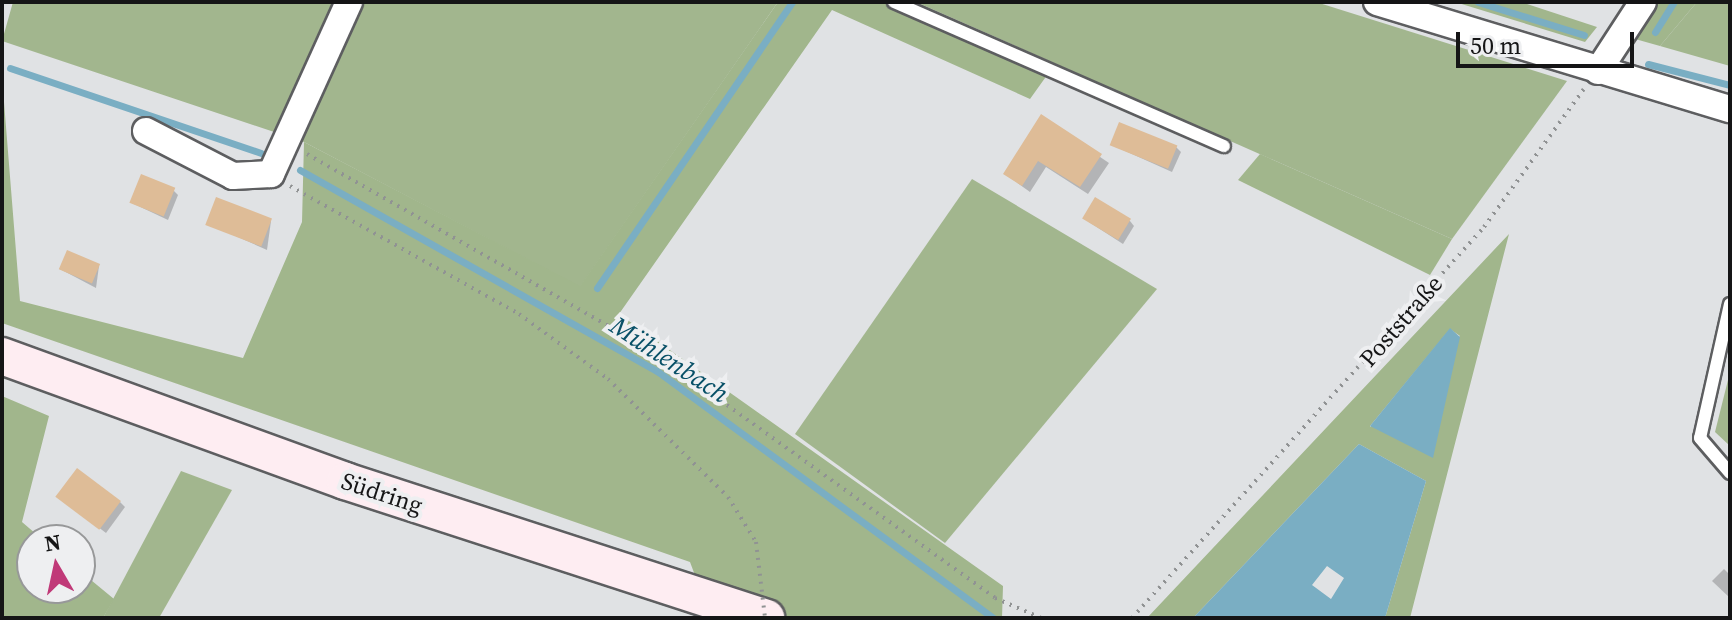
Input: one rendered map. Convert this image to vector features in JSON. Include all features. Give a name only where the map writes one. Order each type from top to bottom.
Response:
[{"type":"main road","name":"Südring","points":[[2,356],[345,481],[766,618]]},
{"type":"street","points":[[146,131],[233,176],[271,174],[349,2]]},
{"type":"street","points":[[1377,2],[1730,109]]},
{"type":"street","points":[[1598,71],[1643,2]]},
{"type":"lane","points":[[894,2],[1224,146]]},
{"type":"lane","points":[[1730,304],[1700,438],[1730,473]]},
{"type":"path","name":"Poststraße","points":[[1132,618],[1484,227],[1598,71]]},
{"type":"path","points":[[288,142],[649,349],[995,598],[1041,618]]},
{"type":"path","points":[[271,174],[519,314],[608,379],[728,497],[756,542],[766,618]]},
{"type":"green space","points":[[13,2],[778,2],[580,287],[304,142],[2,41]]},
{"type":"green space","points":[[778,2],[916,2],[1055,64],[1030,99],[832,10],[619,314],[1003,586],[1002,618],[711,618],[690,562],[2,323],[2,77],[20,301],[243,358],[302,222],[304,142],[580,286]]},
{"type":"green space","points":[[916,2],[1316,2],[1567,81],[1452,239]]},
{"type":"green space","points":[[1455,2],[1521,2],[1597,27],[1585,42]]},
{"type":"green space","points":[[1653,2],[1697,2],[1660,46],[1628,37]]},
{"type":"green space","points":[[1697,2],[1730,2],[1730,66],[1660,46]]},
{"type":"green space","points":[[1260,154],[1452,239],[1430,275],[1238,180]]},
{"type":"green space","points":[[972,179],[1157,289],[945,543],[795,434]]},
{"type":"green space","points":[[1509,234],[1410,618],[1385,618],[1426,481],[1359,444],[1193,618],[1147,618]],"holes":[[[1450,329],[1460,336],[1370,427]]]},
{"type":"green space","points":[[1730,372],[1730,446],[1715,432]]},
{"type":"green space","points":[[2,396],[49,416],[22,522],[24,524],[16,524],[16,604],[96,604],[96,584],[114,599],[103,618],[2,618]]},
{"type":"green space","points":[[181,471],[232,490],[159,618],[103,618]]},
{"type":"water","points":[[1450,328],[1460,337],[1433,458],[1370,426]]},
{"type":"water","points":[[1359,444],[1426,481],[1385,618],[1193,618]],"holes":[[[1327,566],[1344,578],[1331,599],[1312,585]]]},
{"type":"building","points":[[1041,114],[1102,154],[1080,187],[1038,161],[1022,186],[1003,174]]},
{"type":"building","points":[[1119,122],[1177,146],[1168,169],[1110,145]]},
{"type":"building","points":[[141,174],[175,188],[164,217],[129,203]]},
{"type":"building","points":[[216,197],[272,219],[261,247],[205,225]]},
{"type":"building","points":[[1095,197],[1131,219],[1118,240],[1082,218]]},
{"type":"building","points":[[67,250],[100,264],[92,283],[59,269]]},
{"type":"building","points":[[77,468],[121,501],[99,530],[96,524],[91,524],[55,497]]},
{"type":"waterway","points":[[597,288],[792,2]]},
{"type":"waterway","points":[[1478,2],[1584,35]]},
{"type":"waterway","points":[[1655,32],[1674,2]]},
{"type":"waterway","points":[[1648,64],[1730,85]]},
{"type":"waterway","name":"Mühlenbach","points":[[10,68],[261,153]]},
{"type":"waterway","name":"Mühlenbach","points":[[300,170],[657,371],[993,618]]}]
